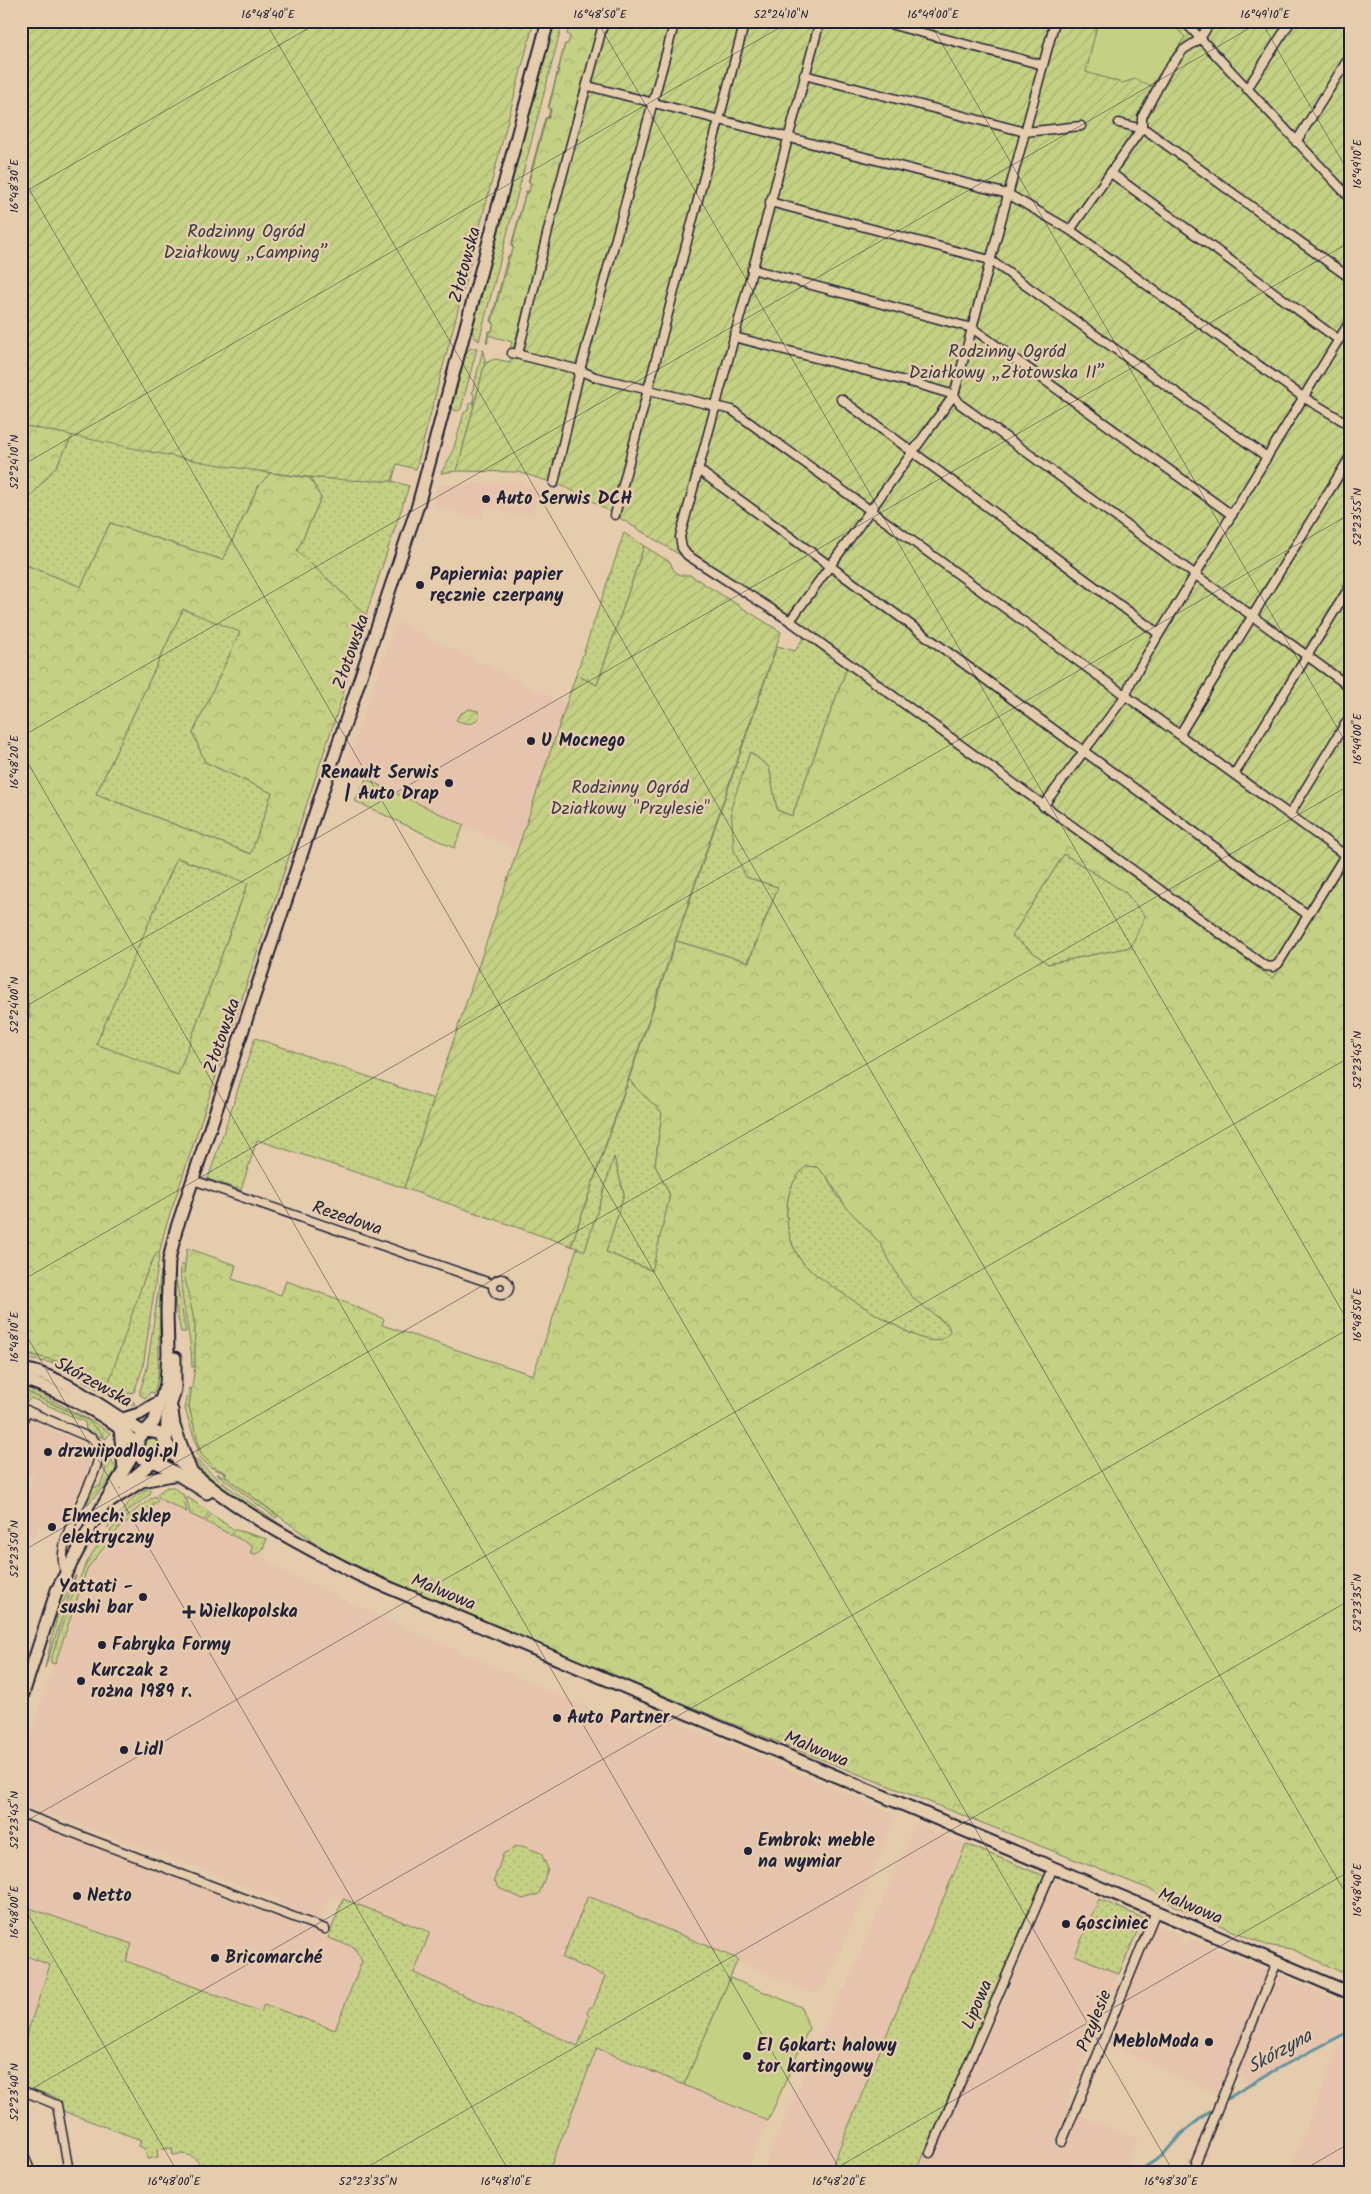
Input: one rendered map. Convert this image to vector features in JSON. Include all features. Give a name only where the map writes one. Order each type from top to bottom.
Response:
[{"type":"street","name":"Złotowska","points":[[146,1432],[166,1403],[176,1381],[172,1310],[168,1286],[172,1243],[418,506],[548,21]]},
{"type":"street","points":[[604,21],[515,354],[580,370],[595,377],[732,410],[1235,773],[1345,855]]},
{"type":"street","points":[[554,483],[580,370],[675,21]]},
{"type":"street","points":[[615,515],[745,21]]},
{"type":"street","points":[[820,21],[787,137],[700,471],[680,537],[682,548],[687,555],[790,620],[1265,966],[1273,967],[1278,964],[1350,847]]},
{"type":"street","points":[[878,21],[1043,65]]},
{"type":"street","points":[[790,620],[913,454],[954,395],[1055,21]]},
{"type":"street","points":[[1184,21],[1347,196]]},
{"type":"street","points":[[1070,230],[1142,128],[1142,117],[1167,71],[1183,50],[1200,39],[1211,21]]},
{"type":"street","points":[[1248,90],[1291,21]]},
{"type":"street","points":[[1296,142],[1350,56]]},
{"type":"street","points":[[804,76],[1024,132],[1082,126]]},
{"type":"street","points":[[588,86],[1008,194],[1070,230],[1303,397],[1350,425]]},
{"type":"street","points":[[1119,123],[1142,128],[1350,278]]},
{"type":"street","points":[[1111,173],[1338,340]]},
{"type":"street","points":[[1347,196],[1350,185]]},
{"type":"street","points":[[770,202],[990,260],[1267,457]]},
{"type":"street","points":[[752,269],[972,328],[1232,515]]},
{"type":"street","points":[[1043,806],[1126,695],[1131,682],[1159,634],[1350,321]]},
{"type":"street","points":[[734,337],[954,395],[960,404],[1350,687]]},
{"type":"street","points":[[841,399],[1159,634]]},
{"type":"street","points":[[1180,734],[1350,457]]},
{"type":"street","points":[[700,471],[1308,915]]},
{"type":"street","points":[[1235,773],[1350,586]]},
{"type":"street","points":[[1290,814],[1350,716]]},
{"type":"street","name":"Rezedowa","points":[[193,1180],[493,1284]]},
{"type":"street","name":"Skórzewska","points":[[23,1374],[121,1424],[146,1432]]},
{"type":"street","name":"Złotowska","points":[[166,1403],[166,1444]]},
{"type":"street","points":[[127,1465],[121,1424],[166,1403],[191,1471]]},
{"type":"street","points":[[21,1424],[24,1409],[93,1439],[100,1448],[87,1493],[66,1536],[62,1558],[66,1573]]},
{"type":"street","name":"Skórzewska","points":[[121,1424],[136,1450]]},
{"type":"street","points":[[21,1700],[57,1590],[136,1450],[139,1438],[146,1432],[160,1434],[166,1444],[164,1455],[139,1471],[105,1505]]},
{"type":"street","name":"Malwowa","points":[[166,1444],[174,1456],[191,1471],[232,1504],[273,1531]]},
{"type":"street","points":[[136,1450],[141,1458],[153,1462]]},
{"type":"street","name":"Malwowa","points":[[153,1462],[178,1474],[244,1518],[404,1595],[1350,1993]]},
{"type":"street","points":[[105,1505],[142,1481],[178,1474]]},
{"type":"street","points":[[21,1813],[324,1929]]},
{"type":"street","name":"Lipowa","points":[[930,2153],[1053,1868]]},
{"type":"street","name":"Przylesie","points":[[1062,2142],[1156,1911]]},
{"type":"street","points":[[1200,2173],[1196,2162],[1277,1962]]},
{"type":"street","points":[[21,2090],[56,2105],[68,2166],[73,2172]]},
{"type":"street","points":[[21,2147],[32,2173]]},
{"type":"shaded area","name":"Auto Serwis DCH","points":[[517,482],[539,490],[533,515],[517,511],[517,515],[501,512],[501,509],[485,506],[482,519],[433,506],[438,485]]},
{"type":"shaded area","points":[[396,622],[566,704],[518,851],[346,769]]},
{"type":"shaded area","points":[[28,1420],[86,1445],[91,1455],[81,1487],[72,1505],[64,1509],[57,1532],[39,1526],[35,1537],[21,1532],[21,1516],[34,1476],[21,1472],[21,1438]]},
{"type":"shaded area","points":[[161,1499],[253,1546],[277,1568],[394,1623],[654,1737],[664,1717],[896,1815],[825,1987],[813,1993],[588,1896],[605,1976],[593,2007],[590,2007],[587,2013],[589,2016],[578,2046],[414,1973],[429,1932],[330,1895],[320,1920],[279,1904],[281,1900],[149,1849],[21,1804],[21,1763],[87,1569],[120,1527]]},
{"type":"shaded area","name":"Bricomarché","points":[[21,1819],[354,1947],[362,1961],[335,2030],[265,2004],[261,2012],[126,1961],[132,1944],[21,1905]]},
{"type":"shaded area","points":[[915,1824],[965,1845],[829,2173],[761,2173],[842,1988],[845,1989]]},
{"type":"shaded area","points":[[1054,1880],[1099,1899],[1075,1955],[1119,1974],[1065,2106],[1068,2107],[1053,2145],[1064,2149],[1077,2115],[1138,2139],[1123,2173],[916,2173],[925,2151],[934,2155],[992,2020],[995,2021]]},
{"type":"shaded area","points":[[1157,1925],[1183,1936],[1180,1943],[1188,1946],[1191,1939],[1266,1970],[1267,1978],[1218,2094],[1107,2044]]},
{"type":"shaded area","points":[[21,1954],[50,1964],[21,2052]]},
{"type":"shaded area","points":[[1279,1975],[1350,2005],[1350,2028],[1246,2084],[1237,2067],[1271,1988]]},
{"type":"shaded area","points":[[1350,2040],[1350,2173],[1289,2173],[1339,2046]]},
{"type":"shaded area","points":[[597,2048],[768,2121],[746,2173],[548,2173]]},
{"type":"shaded area","points":[[1211,2162],[1239,2173],[1206,2173]]},
{"type":"green space","name":"Rodzinny Ogród Działkowy „Camping”","points":[[21,21],[534,21],[416,469],[397,464],[392,481],[298,476],[159,454],[21,425]]},
{"type":"green space","points":[[553,21],[563,21],[479,341],[474,337],[472,330]]},
{"type":"green space","points":[[571,21],[600,21],[513,350],[510,349],[512,342],[488,335],[492,331],[494,323],[492,321],[509,258],[514,248],[512,246],[525,195],[529,192],[531,183],[529,181],[546,119],[549,118],[551,109],[549,107],[565,44],[568,44],[570,36],[567,34]]},
{"type":"green space","name":"Rodzinny Ogród Działkowy „Złotowska II”","points":[[600,21],[1350,21],[1350,854],[1273,979],[792,628],[698,566],[587,498],[560,485],[518,472],[457,471],[485,363],[495,359],[510,362]]},
{"type":"green space","points":[[1098,21],[1169,21],[1185,37],[1151,86],[1135,79],[1122,83],[1086,72]]},
{"type":"green space","points":[[565,44],[549,106],[551,109],[549,118],[546,120],[529,181],[531,184],[528,182],[545,118],[548,117],[550,110],[548,108]]},
{"type":"green space","points":[[530,188],[529,192],[526,193],[512,245],[514,249],[511,246],[526,191],[529,191]]},
{"type":"green space","points":[[510,255],[509,258],[494,324],[491,321],[508,256]]},
{"type":"green space","points":[[493,327],[492,332],[488,335],[488,343],[486,342],[489,331],[492,331]]},
{"type":"green space","points":[[470,348],[477,348],[461,409],[458,411],[451,409],[466,353]]},
{"type":"green space","points":[[483,349],[485,363],[457,471],[441,473],[452,454],[464,413],[468,410],[469,403],[473,403],[474,395],[472,393]]},
{"type":"green space","points":[[21,425],[73,435],[57,465],[21,508]]},
{"type":"green space","points":[[73,435],[270,473],[258,487],[223,560],[110,523],[81,587],[21,563],[21,508],[57,465]]},
{"type":"green space","points":[[270,473],[310,478],[321,498],[297,551],[366,615],[340,704],[165,1229],[160,1250],[154,1257],[144,1279],[109,1382],[61,1362],[21,1352],[21,1014],[30,1018],[25,984],[21,982],[21,563],[81,587],[110,523],[223,560],[258,487]],"holes":[[[183,609],[240,632],[193,733],[205,762],[272,793],[251,854],[96,794]],[[177,858],[248,883],[178,1075],[96,1044]]]},
{"type":"green space","points":[[310,478],[392,481],[409,486],[366,615],[297,551],[321,498]]},
{"type":"green space","points":[[624,533],[644,546],[597,685],[576,675]]},
{"type":"green space","name":"Rodzinny Ogród Działkowy \"Przylesie\"","points":[[644,546],[670,562],[674,571],[680,575],[690,575],[781,632],[571,1246],[404,1188],[576,675],[597,685]]},
{"type":"green space","points":[[183,609],[241,631],[193,733],[205,762],[272,793],[251,854],[96,794]]},
{"type":"green space","points":[[804,637],[847,668],[792,816],[777,810],[769,767],[750,753],[746,877],[778,887],[748,962],[676,941],[777,646],[795,651]]},
{"type":"green space","points":[[847,668],[1273,978],[1350,854],[1350,1976],[1292,1949],[1266,1945],[1175,1906],[1154,1891],[755,1733],[425,1597],[328,1552],[226,1477],[226,1473],[214,1467],[201,1454],[189,1406],[195,1367],[195,1325],[184,1273],[187,1248],[236,1265],[232,1279],[281,1295],[286,1281],[335,1298],[384,1319],[382,1325],[533,1375],[577,1248],[585,1251],[614,1157],[624,1194],[606,1252],[652,1271],[670,1195],[655,1165],[662,1113],[629,1079],[676,941],[749,962],[778,887],[746,877],[734,850],[731,808],[750,752],[769,767],[777,810],[792,816]],"holes":[[[1064,854],[1126,893],[1145,916],[1131,947],[1048,964],[1012,936]],[[807,1166],[817,1167],[827,1177],[846,1207],[880,1243],[903,1285],[915,1300],[948,1325],[950,1331],[946,1336],[935,1341],[928,1340],[902,1329],[843,1294],[803,1263],[791,1240],[787,1213],[788,1199],[792,1186],[798,1175]]]},
{"type":"green space","points":[[469,709],[478,711],[479,716],[475,722],[466,723],[456,720],[460,714]]},
{"type":"green space","points":[[366,779],[464,825],[454,848],[355,801]]},
{"type":"green space","points":[[1064,854],[1126,893],[1146,917],[1131,947],[1048,964],[1012,936]]},
{"type":"green space","points":[[177,858],[248,883],[178,1075],[95,1045]]},
{"type":"green space","points":[[21,982],[25,983],[31,1018],[21,1014]]},
{"type":"green space","points":[[255,1038],[434,1099],[404,1188],[257,1140],[241,1190],[208,1179]]},
{"type":"green space","points":[[629,1079],[662,1113],[655,1165],[670,1195],[653,1271],[606,1252],[624,1194],[614,1158],[585,1251],[571,1246]]},
{"type":"green space","points":[[807,1166],[817,1167],[827,1177],[837,1196],[880,1243],[891,1260],[938,1318],[948,1325],[951,1331],[944,1338],[935,1341],[928,1340],[883,1319],[843,1294],[803,1263],[791,1240],[787,1213],[788,1199],[792,1186],[798,1175]]},
{"type":"green space","points":[[160,1250],[143,1367],[134,1392],[125,1394],[60,1364],[21,1358],[21,1352],[61,1362],[144,1279],[154,1257]]},
{"type":"green space","points":[[181,1264],[184,1265],[195,1325],[195,1367],[192,1367],[190,1341],[181,1289]]},
{"type":"green space","points":[[161,1271],[158,1377],[154,1393],[150,1392],[146,1398],[140,1395],[140,1391],[147,1368]]},
{"type":"green space","points":[[175,1274],[186,1332],[181,1332],[175,1304]]},
{"type":"green space","points":[[84,1379],[133,1401],[135,1405],[123,1404],[83,1381]]},
{"type":"green space","points":[[27,1387],[95,1423],[110,1433],[106,1439],[102,1437],[103,1435],[87,1420],[21,1389]]},
{"type":"green space","points":[[189,1388],[192,1389],[189,1406],[201,1454],[226,1474],[210,1467],[196,1454],[198,1449],[185,1409]]},
{"type":"green space","points":[[21,1389],[87,1420],[103,1435],[102,1437],[86,1430],[85,1422],[31,1398],[26,1403],[22,1402]]},
{"type":"green space","points":[[152,1437],[158,1440],[161,1446],[158,1452],[152,1455],[146,1452],[143,1446],[146,1440]]},
{"type":"green space","points":[[107,1450],[116,1469],[110,1480],[87,1505],[92,1488],[100,1486],[106,1469],[101,1465]]},
{"type":"green space","points":[[194,1458],[220,1481],[295,1535],[222,1487],[198,1465]]},
{"type":"green space","points":[[217,1474],[226,1477],[278,1516],[276,1518]]},
{"type":"green space","points":[[149,1487],[151,1490],[150,1494],[107,1528],[134,1497]]},
{"type":"green space","points":[[167,1487],[173,1487],[183,1494],[187,1512],[160,1499],[157,1494]]},
{"type":"green space","points":[[155,1496],[158,1501],[120,1527],[87,1569],[55,1664],[50,1662],[67,1611],[89,1558],[114,1527]]},
{"type":"green space","points":[[186,1496],[209,1512],[204,1521],[190,1514]]},
{"type":"green space","points":[[211,1514],[233,1529],[267,1539],[262,1551],[256,1554],[250,1553],[253,1546],[206,1522]]},
{"type":"green space","points":[[76,1576],[45,1668],[57,1616]]},
{"type":"green space","points":[[966,1844],[1044,1876],[916,2173],[829,2173]]},
{"type":"green space","points":[[516,1846],[522,1846],[541,1853],[548,1869],[539,1894],[523,1899],[499,1888],[494,1880],[503,1854]]},
{"type":"green space","points":[[588,1896],[738,1959],[684,2085],[597,2048],[548,2173],[208,2173],[207,2165],[200,2165],[189,2155],[173,2155],[172,2148],[157,2150],[158,2157],[147,2159],[145,2149],[139,2146],[141,2140],[63,2111],[55,2097],[21,2085],[21,2052],[50,1965],[21,1954],[21,1905],[132,1944],[126,1961],[261,2012],[264,2004],[335,2030],[362,1961],[354,1947],[328,1938],[343,1899],[430,1932],[414,1973],[578,2046],[589,2016],[587,2013],[590,2007],[593,2007],[605,1976],[562,1958]]},
{"type":"green space","points":[[1099,1899],[1143,1918],[1119,1974],[1075,1955]]},
{"type":"green space","name":"E1 Gokart: halowy tor kartingowy","points":[[730,1978],[801,2007],[809,2028],[768,2121],[684,2085]]},
{"type":"waterway","name":"Skórzyna","points":[[1225,2100],[1273,2071],[1350,2031]]},
{"type":"waterway","name":"Skórzyna","points":[[1136,2173],[1162,2156],[1181,2134],[1210,2111]]},
{"type":"place","name":"Auto Serwis DCH","points":[[486,499]]},
{"type":"place","name":"Papiernia: papier ręcznie czerpany","points":[[420,585]]},
{"type":"place","name":"U Mocnego","points":[[531,741]]},
{"type":"place","name":"Renault Serwis | Auto Drap","points":[[449,783]]},
{"type":"place","name":"drzwiipodlogi.pl","points":[[48,1452]]},
{"type":"place","name":"Elmech: sklep elektryczny","points":[[52,1527]]},
{"type":"place","name":"Yattati - sushi bar","points":[[143,1597]]},
{"type":"place","name":"Wielkopolska","points":[[189,1612]]},
{"type":"place","name":"Fabryka Formy","points":[[102,1645]]},
{"type":"place","name":"Kurczak z rożna 1989 r.","points":[[81,1681]]},
{"type":"place","name":"Auto Partner","points":[[557,1718]]},
{"type":"place","name":"Lidl","points":[[124,1750]]},
{"type":"place","name":"Embrok: meble na wymiar","points":[[748,1851]]},
{"type":"place","name":"Netto","points":[[77,1896]]},
{"type":"place","name":"Gosciniec","points":[[1066,1924]]},
{"type":"place","name":"Bricomarché","points":[[215,1958]]},
{"type":"place","name":"MebloModa","points":[[1209,2042]]},
{"type":"place","name":"E1 Gokart: halowy tor kartingowy","points":[[747,2056]]}]
